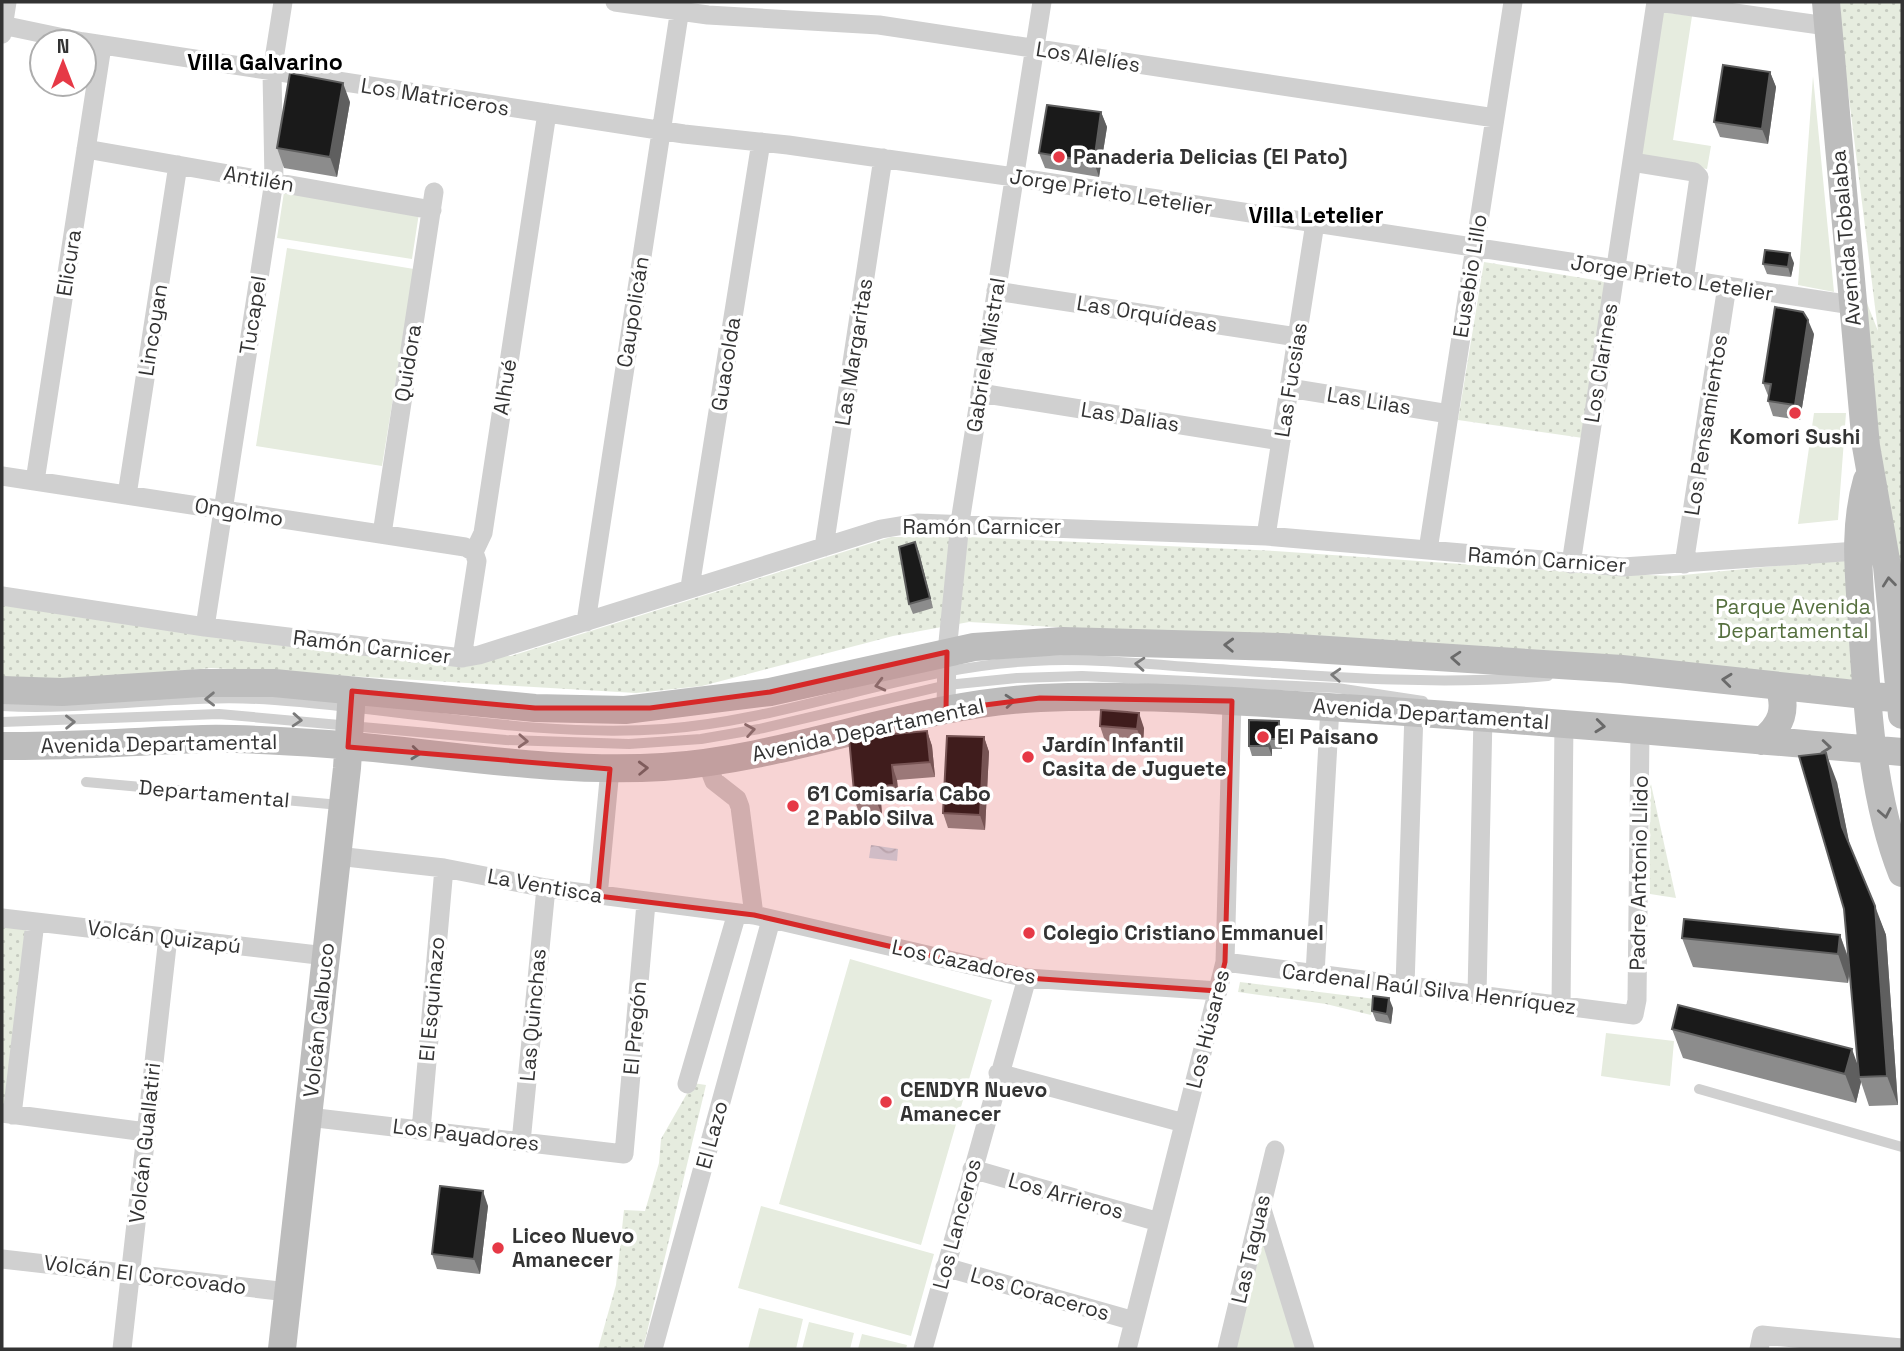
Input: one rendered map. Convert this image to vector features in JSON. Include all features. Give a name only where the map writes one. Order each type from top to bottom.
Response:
[{"type":"main road","name":"Avenida Tobalaba","points":[[1827,14],[1869,474],[1887,566],[1902,705]]},
{"type":"main road","name":"Avenida Tobalaba","points":[[1869,474],[1858,517],[1857,551],[1868,694],[1888,751],[1889,834],[1902,873]]},
{"type":"main road","name":"Avenida Departamental","points":[[2,690],[72,691],[238,682],[509,764],[610,768],[707,763],[751,756],[947,679],[1022,641],[1282,647],[1622,669],[1868,694],[1902,705]]},
{"type":"main road","name":"Avenida Departamental","points":[[2,746],[229,739],[350,718],[535,708],[650,708],[770,692],[947,679],[1040,698],[1232,701],[1483,716],[1888,751]]},
{"type":"main road","points":[[1762,741],[1782,718],[1784,703],[1779,686]]},
{"type":"main road","name":"Volcán Calbuco","points":[[282,1349],[350,718]]},
{"type":"street","points":[[2,28],[7,2]]},
{"type":"street","name":"Tucapel","points":[[205,627],[274,181],[272,72],[283,2]]},
{"type":"street","name":"Los Alelíes","points":[[615,2],[879,25],[1495,118]]},
{"type":"street","name":"Gabriela Mistral","points":[[947,679],[960,522],[1042,2]]},
{"type":"street","name":"Eusebio Lillo","points":[[1428,550],[1513,2]]},
{"type":"street","points":[[1657,2],[1827,14]]},
{"type":"street","name":"Los Clarines","points":[[1571,564],[1657,2]]},
{"type":"street","name":"Caupolicán","points":[[586,622],[680,7]]},
{"type":"street","name":"Los Matriceros","points":[[2,28],[28,32]]},
{"type":"street","name":"Los Matriceros","points":[[98,44],[661,131]]},
{"type":"street","name":"Elicura","points":[[35,481],[86,149],[88,98]]},
{"type":"street","name":"Alhué","points":[[462,658],[477,561],[474,552],[483,533],[547,113]]},
{"type":"street","name":"Jorge Prieto Letelier","points":[[661,131],[1014,177],[1852,305]]},
{"type":"street","name":"Guacolda","points":[[690,587],[761,142]]},
{"type":"street","name":"Antilén","points":[[86,149],[274,181],[433,201]]},
{"type":"street","name":"Las Margaritas","points":[[824,547],[883,158]]},
{"type":"street","points":[[1632,162],[1694,172],[1699,177],[1684,280]]},
{"type":"street","name":"Lincoyan","points":[[127,495],[178,165]]},
{"type":"street","name":"Quidora","points":[[382,534],[433,201]]},
{"type":"street","name":"Las Fucsias","points":[[1266,536],[1315,223]]},
{"type":"street","name":"Los Pensamientos","points":[[1684,564],[1727,286]]},
{"type":"street","name":"Las Orquídeas","points":[[996,291],[1297,337]]},
{"type":"street","name":"Las Lilas","points":[[1289,388],[1449,414]]},
{"type":"street","name":"Las Dalias","points":[[980,393],[1281,441]]},
{"type":"street","name":"Ongolmo","points":[[2,476],[465,547],[474,552]]},
{"type":"street","name":"Ramón Carnicer","points":[[2,596],[205,627],[462,658],[892,526],[960,522],[1266,536],[1623,567],[1857,551]]},
{"type":"street","name":"Los Húsares","points":[[1127,1349],[1225,962],[1232,701]]},
{"type":"street","points":[[1315,974],[1331,707]]},
{"type":"street","points":[[1405,986],[1413,712]]},
{"type":"street","points":[[1477,995],[1483,716]]},
{"type":"street","points":[[1561,1006],[1564,722]]},
{"type":"street","name":"Padre Antonio Llido","points":[[1633,1015],[1637,1000],[1640,730]]},
{"type":"street","name":"El Lazo","points":[[653,1349],[754,916],[740,807],[737,799],[715,781],[707,763]]},
{"type":"street","points":[[598,896],[610,768]]},
{"type":"street","name":"La Ventisca","points":[[337,856],[444,868],[545,888],[754,916]]},
{"type":"street","name":"El Esquinazo","points":[[421,1130],[444,868]]},
{"type":"street","name":"Las Quinchas","points":[[522,1142],[545,888]]},
{"type":"street","name":"El Pregón","points":[[624,1154],[646,903]]},
{"type":"street","points":[[687,1084],[754,916]]},
{"type":"street","name":"Los Cazadores","points":[[754,916],[1027,978],[1218,991]]},
{"type":"street","name":"Volcán Quizapú","points":[[2,918],[326,956]]},
{"type":"street","points":[[35,922],[7,1114],[146,1132]]},
{"type":"street","name":"Volcán Guallatiri","points":[[122,1349],[168,937]]},
{"type":"street","name":"Cardenal Raúl Silva Henríquez","points":[[1225,962],[1633,1015]]},
{"type":"street","name":"Los Lanceros","points":[[923,1349],[998,1073],[1027,978]]},
{"type":"street","points":[[998,1073],[1184,1123]]},
{"type":"street","name":"Los Payadores","points":[[308,1117],[624,1154]]},
{"type":"street","name":"Las Taguas","points":[[1227,1349],[1275,1150]]},
{"type":"street","name":"Los Arrieros","points":[[972,1169],[1159,1222]]},
{"type":"street","points":[[1261,1206],[1305,1349]]},
{"type":"street","name":"Volcán El Corcovado","points":[[2,1259],[288,1292]]},
{"type":"street","name":"Los Coraceros","points":[[945,1267],[1134,1321]]},
{"type":"street","points":[[1761,1342],[1902,1348]]},
{"type":"lane","points":[[947,679],[1082,676],[1337,688],[1403,696],[1483,716]]},
{"type":"lane","points":[[2,706],[49,709],[239,698],[350,718]]},
{"type":"lane","points":[[2,722],[219,714],[350,718]]},
{"type":"lane","name":"Departamental","points":[[86,782],[342,806]]},
{"type":"lane","points":[[1699,1089],[1902,1147]]},
{"type":"highlighted area","points":[[947,652],[946,710],[1040,698],[1232,701],[1225,962],[1218,991],[1027,978],[754,915],[598,896],[610,769],[348,747],[352,691],[535,708],[650,708],[770,692]]},
{"type":"green space","points":[[1840,2],[1902,2],[1902,594],[1876,462],[1861,288],[1878,331],[1842,42]]},
{"type":"green space","points":[[1661,12],[1692,16],[1673,140],[1711,146],[1707,169],[1638,159]]},
{"type":"green space","points":[[1813,76],[1834,292],[1798,285]]},
{"type":"green space","points":[[284,192],[419,213],[412,259],[277,238]]},
{"type":"green space","points":[[287,248],[414,269],[382,466],[256,446]]},
{"type":"green space","points":[[1484,262],[1607,282],[1583,438],[1458,420]]},
{"type":"green space","points":[[1814,413],[1846,413],[1838,520],[1798,524]]},
{"type":"green space","name":"Parque Avenida Departamental","points":[[891,537],[968,537],[1275,551],[1575,572],[1673,576],[1846,559],[1854,680],[1532,655],[969,622],[893,636],[702,686],[636,693],[211,668],[88,680],[2,678],[2,600],[408,659],[511,656]]},
{"type":"green space","points":[[1649,775],[1676,898],[1650,894]]},
{"type":"green space","points":[[2,922],[27,925],[8,1108],[2,1106]]},
{"type":"green space","name":"CENDYR Nuevo Amanecer","points":[[850,959],[992,1000],[921,1245],[779,1204]]},
{"type":"green space","points":[[1240,982],[1375,999],[1371,1015],[1326,1004],[1238,992]]},
{"type":"green space","points":[[1606,1033],[1674,1041],[1670,1086],[1601,1076]]},
{"type":"green space","points":[[693,1083],[706,1085],[643,1349],[598,1349],[616,1285],[624,1210],[645,1211],[659,1163],[661,1139]]},
{"type":"green space","points":[[761,1206],[934,1254],[911,1336],[738,1288]]},
{"type":"green space","points":[[1263,1240],[1297,1349],[1235,1349]]},
{"type":"green space","points":[[759,1308],[803,1319],[796,1349],[748,1349]]},
{"type":"green space","points":[[809,1322],[854,1333],[850,1349],[802,1349]]},
{"type":"green space","points":[[862,1334],[907,1345],[906,1349],[858,1349]]},
{"type":"water","points":[[871,845],[898,849],[897,861],[869,858]]},
{"type":"building","points":[[1723,65],[1770,72],[1762,129],[1714,122]]},
{"type":"building","points":[[290,73],[343,83],[330,157],[277,148]]},
{"type":"building","points":[[1047,105],[1101,112],[1094,162],[1039,153]]},
{"type":"building","points":[[1765,250],[1790,253],[1788,267],[1763,264]]},
{"type":"building","points":[[1775,307],[1803,312],[1808,320],[1795,405],[1768,401],[1771,384],[1763,383]]},
{"type":"building","points":[[915,542],[930,598],[909,604],[899,547]]},
{"type":"building","points":[[1101,710],[1139,713],[1137,729],[1100,726]]},
{"type":"building","points":[[1249,720],[1279,721],[1278,739],[1268,739],[1268,746],[1249,746]]},
{"type":"building","points":[[927,731],[930,762],[892,765],[894,785],[875,787],[876,800],[855,802],[849,738]]},
{"type":"building","points":[[947,736],[984,737],[980,815],[943,813]]},
{"type":"building","points":[[1826,753],[1842,827],[1875,906],[1887,1076],[1859,1077],[1844,909],[1799,756]]},
{"type":"building","points":[[1684,919],[1840,935],[1838,954],[1682,938]]},
{"type":"building","points":[[1373,996],[1389,998],[1387,1014],[1372,1011]]},
{"type":"building","points":[[1678,1005],[1852,1049],[1845,1074],[1672,1029]]},
{"type":"building","points":[[440,1186],[483,1191],[474,1259],[432,1254]]},
{"type":"place","name":"Panaderia Delicias (El Pato)","points":[[1059,157]]},
{"type":"place","name":"Komori Sushi","points":[[1795,413]]},
{"type":"place","name":"El Paisano","points":[[1263,737]]},
{"type":"place","name":"Jardín Infantil Casita de Juguete","points":[[1028,757]]},
{"type":"place","name":"61 Comisaría Cabo 2 Pablo Silva","points":[[793,806]]},
{"type":"place","name":"Colegio Cristiano Emmanuel","points":[[1029,933]]},
{"type":"place","name":"CENDYR Nuevo Amanecer","points":[[886,1102]]},
{"type":"place","name":"Liceo Nuevo Amanecer","points":[[498,1248]]},
{"type":"district","name":"Villa Galvarino","points":[[265,62]]},
{"type":"district","name":"Villa Letelier","points":[[1316,215]]}]
